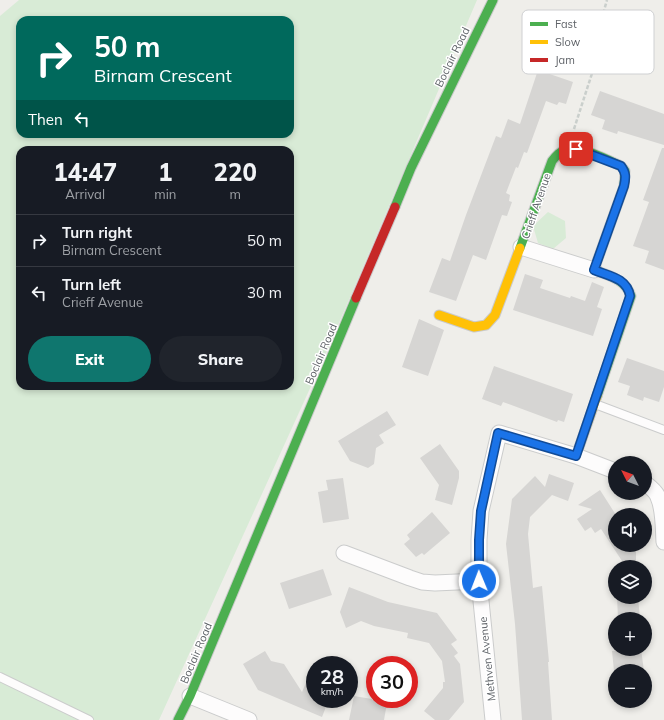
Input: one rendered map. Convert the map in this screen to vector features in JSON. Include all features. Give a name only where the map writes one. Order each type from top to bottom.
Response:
[{"type":"main road","name":"Boclair Road","points":[[178,720],[190,696],[411,168],[493,0]]},
{"type":"main road","name":"Crieff Avenue","points":[[439,314],[474,327],[486,325],[495,315],[522,247],[552,160],[559,153],[567,149]]},
{"type":"main road","points":[[567,149],[576,149],[621,166],[625,172],[624,186],[594,270]]},
{"type":"main road","name":"Crieff Avenue","points":[[576,456],[630,296],[629,288],[623,282],[594,270]]},
{"type":"street","name":"Crieff Avenue","points":[[522,247],[594,270]]},
{"type":"street","name":"Methven Avenue","points":[[493,720],[479,581],[479,540],[481,511],[498,433],[576,456]]},
{"type":"street","points":[[576,456],[608,468]]},
{"type":"street","points":[[652,488],[658,496],[661,507],[664,542]]},
{"type":"street","points":[[344,553],[422,582],[435,583],[479,581]]},
{"type":"street","points":[[190,696],[249,720]]},
{"type":"lane","points":[[594,404],[664,430]]},
{"type":"lane","points":[[0,677],[89,720]]},
{"type":"path","points":[[604,10],[607,0]]},
{"type":"path","points":[[567,149],[592,74]]},
{"type":"green space","points":[[19,0],[477,0],[327,351],[159,720],[0,720],[0,16]]},
{"type":"green space","points":[[548,212],[565,221],[566,238],[553,249],[538,243],[533,226]]},
{"type":"building","points":[[537,74],[550,74],[573,82],[566,104],[559,102],[557,105],[546,101],[527,153],[524,152],[518,168],[516,167],[506,193],[510,195],[509,201],[512,202],[507,216],[502,215],[486,260],[473,255],[456,301],[429,292],[442,258],[450,261],[496,136],[501,138],[508,119],[520,124]]},
{"type":"building","points":[[600,91],[664,114],[664,145],[618,131],[617,134],[602,129],[605,120],[591,115]]},
{"type":"building","points":[[662,148],[664,148],[664,270],[645,263],[649,251],[633,246],[649,202],[643,200]]},
{"type":"building","points":[[525,274],[543,280],[540,288],[570,298],[571,296],[585,301],[592,282],[604,287],[597,307],[602,309],[593,336],[513,310]]},
{"type":"building","points":[[419,319],[444,330],[428,376],[402,367]]},
{"type":"building","points":[[627,358],[664,371],[664,387],[659,402],[644,397],[643,401],[627,395],[630,386],[618,382]]},
{"type":"building","points":[[494,366],[573,394],[564,422],[558,420],[557,422],[503,402],[501,406],[482,399]]},
{"type":"building","points":[[387,411],[396,425],[379,435],[384,443],[376,448],[374,464],[368,468],[350,461],[338,441]]},
{"type":"building","points":[[440,444],[459,471],[459,478],[452,505],[435,500],[439,485],[420,458]]},
{"type":"building","points":[[549,474],[574,483],[568,501],[552,495],[530,517],[528,534],[533,588],[542,586],[549,662],[552,720],[522,720],[515,624],[506,544],[512,499],[535,476],[545,487]]},
{"type":"building","points":[[343,478],[349,519],[323,523],[318,492],[328,490],[326,480]]},
{"type":"building","points":[[600,490],[612,508],[608,508],[608,540],[601,529],[595,533],[591,527],[585,531],[577,519],[592,509],[578,505]]},
{"type":"building","points":[[432,512],[450,533],[424,555],[422,553],[416,557],[404,544],[410,539],[407,535]]},
{"type":"building","points":[[616,552],[636,552],[636,560],[621,560]]},
{"type":"building","points":[[323,569],[332,595],[289,609],[280,583]]},
{"type":"building","points":[[349,587],[388,602],[437,613],[457,640],[451,644],[458,653],[454,656],[460,664],[464,702],[449,720],[435,720],[424,711],[443,688],[443,682],[445,682],[442,661],[429,643],[407,638],[408,633],[374,626],[361,621],[346,628],[340,612]]},
{"type":"building","points":[[617,604],[639,604],[639,612],[618,612]]},
{"type":"building","points":[[265,651],[271,661],[284,664],[302,692],[306,683],[306,708],[326,708],[322,717],[258,690],[243,664]]},
{"type":"building","points":[[612,656],[642,656],[643,664],[613,664]]},
{"type":"building","points":[[358,697],[366,698],[366,708],[386,708],[384,720],[349,720],[352,708],[358,708]]},
{"type":"traffic: fast","points":[[395,207],[411,168],[493,0]]},
{"type":"traffic: fast","points":[[520,248],[552,161],[560,152],[567,149],[587,151],[621,166],[625,171],[624,186],[594,270],[611,276],[621,282],[631,296],[597,396]]},
{"type":"traffic: fast","points":[[178,720],[190,696],[356,298]]},
{"type":"traffic: slow","points":[[439,315],[474,327],[486,325],[495,315],[520,248]]},
{"type":"traffic: slow","points":[[576,456],[597,396]]},
{"type":"traffic: jam","points":[[356,298],[395,207]]},
{"type":"route","points":[[479,581],[481,511],[498,433],[576,456],[630,296],[629,288],[623,282],[594,270],[624,186],[625,172],[621,166],[576,149]]}]
